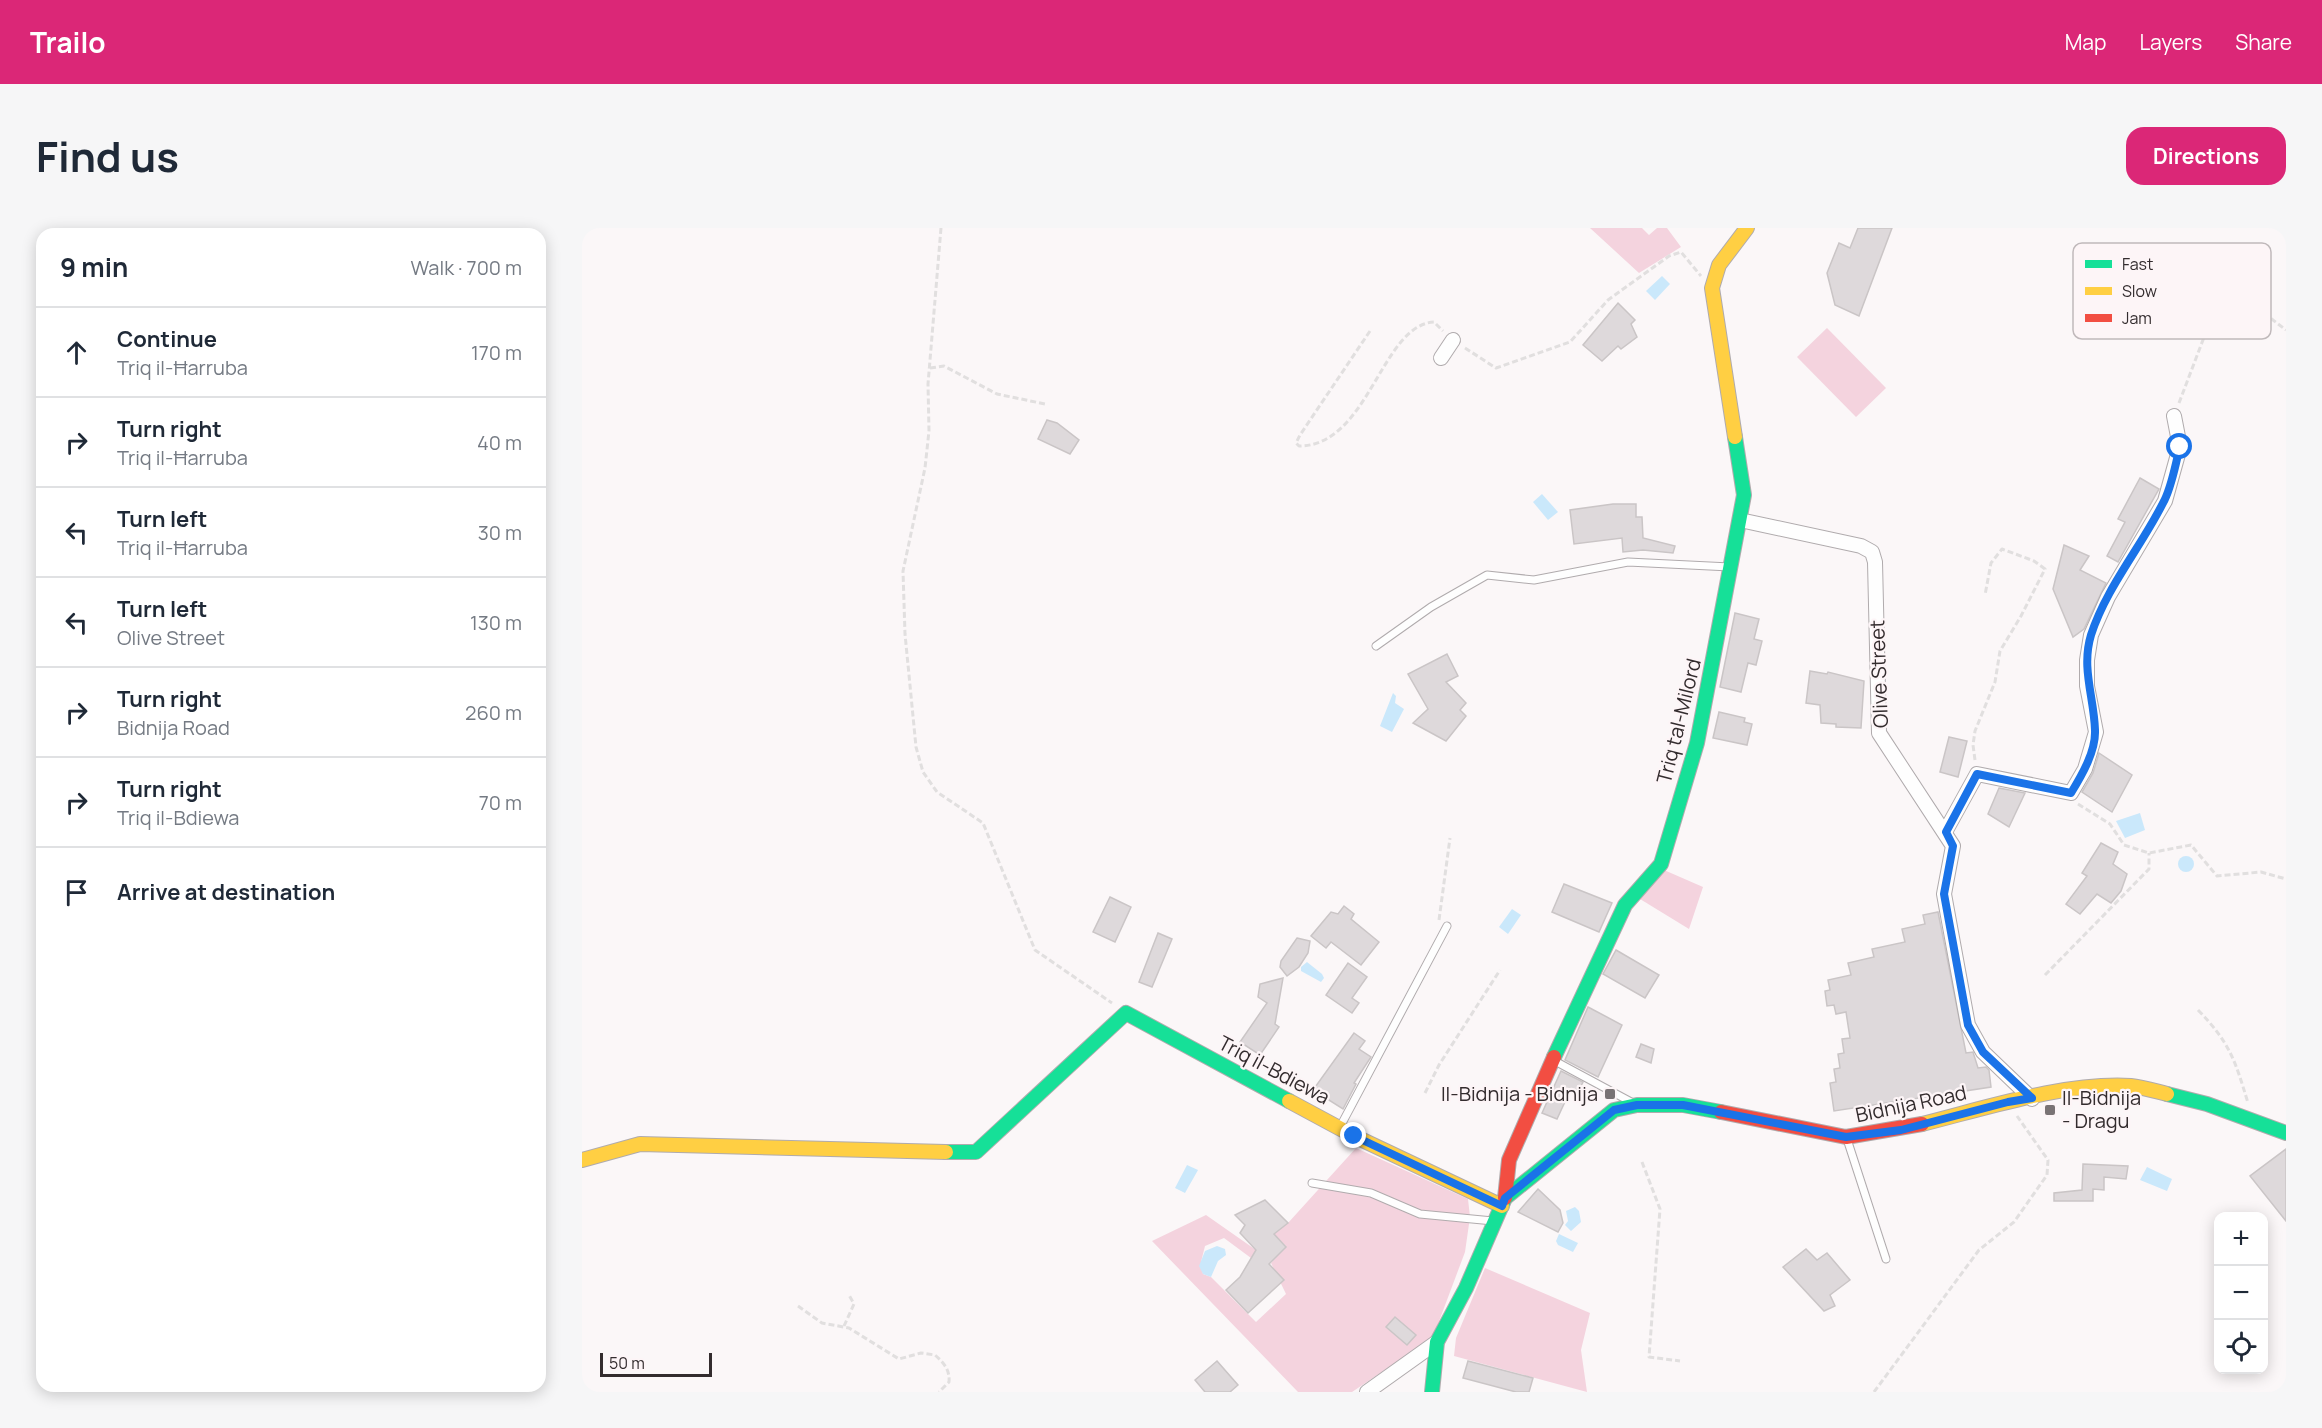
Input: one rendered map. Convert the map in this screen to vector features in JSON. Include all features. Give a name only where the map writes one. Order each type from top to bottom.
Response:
[{"type":"street","name":"Triq tal-Milord","points":[[1504,1202],[1509,1161],[1593,969],[1625,905],[1661,864],[1697,743],[1718,644],[1744,495],[1712,288],[1719,265],[1746,228]]},
{"type":"street","points":[[1441,358],[1453,340]]},
{"type":"street","points":[[1946,832],[1977,774],[2071,793],[2085,769],[2096,732],[2087,686],[2086,660],[2091,635],[2108,597],[2165,501],[2180,447],[2174,416]]},
{"type":"street","name":"Olive Street","points":[[1740,520],[1861,546],[1872,552],[1875,562],[1879,733],[1946,832],[1953,846],[1944,894],[1968,1025],[1983,1052],[2032,1098]]},
{"type":"street","points":[[582,1160],[640,1144],[883,1152],[976,1152],[1126,1013]]},
{"type":"street","name":"Triq il-Bdiewa","points":[[1126,1013],[1340,1127],[1504,1202]]},
{"type":"street","name":"Bidnija Road","points":[[1504,1202],[1614,1110],[1637,1105],[1683,1105],[1846,1137],[1901,1130],[2008,1102],[2098,1086],[2133,1086],[2207,1104],[2286,1134]]},
{"type":"street","points":[[1432,1392],[1437,1342],[1466,1288],[1504,1202]]},
{"type":"street","points":[[1367,1392],[1437,1342]]},
{"type":"lane","points":[[1376,646],[1431,608],[1487,575],[1534,580],[1628,562],[1730,567]]},
{"type":"lane","points":[[1340,1127],[1447,926]]},
{"type":"lane","points":[[1553,1060],[1637,1105]]},
{"type":"lane","points":[[1846,1137],[1886,1259]]},
{"type":"lane","points":[[1312,1183],[1371,1193],[1420,1214],[1494,1221]]},
{"type":"path","points":[[941,228],[925,468],[903,571],[906,645],[916,747],[923,772],[937,792],[983,823],[1035,950],[1126,1013]]},
{"type":"path","points":[[1370,331],[1300,435],[1296,443],[1299,446],[1322,440],[1339,429],[1363,404],[1395,348],[1418,327],[1434,322],[1453,340],[1496,368],[1570,342],[1608,300],[1669,256],[1681,252],[1712,288]]},
{"type":"path","points":[[2271,318],[2286,330]]},
{"type":"path","points":[[2174,416],[2203,339]]},
{"type":"path","points":[[930,368],[944,366],[997,394],[1045,404]]},
{"type":"path","points":[[1977,774],[1972,745],[1975,731],[1995,682],[2000,651],[2045,569],[2034,561],[2002,549],[1991,563],[1985,595]]},
{"type":"path","points":[[2071,793],[2077,804],[2110,824],[2124,846],[2149,853],[2191,845],[2217,876],[2261,872],[2286,879]]},
{"type":"path","points":[[1447,926],[1439,922],[1450,838]]},
{"type":"path","points":[[2045,975],[2150,869],[2149,853]]},
{"type":"path","points":[[1425,1093],[1439,1065],[1500,970]]},
{"type":"path","points":[[2198,1010],[2222,1034],[2234,1054],[2250,1110],[2246,1118]]},
{"type":"path","points":[[1874,1392],[1979,1250],[2014,1222],[2047,1175],[2048,1160],[2008,1102]]},
{"type":"path","points":[[1642,1162],[1660,1209],[1649,1357],[1680,1361]]},
{"type":"path","points":[[844,1326],[854,1304],[849,1295]]},
{"type":"path","points":[[798,1306],[822,1323],[844,1326],[899,1359],[921,1353],[935,1355],[948,1368],[950,1376],[949,1382],[939,1392]]},
{"type":"shaded area","points":[[1590,228],[1642,228],[1649,235],[1657,228],[1667,228],[1681,247],[1639,273]]},
{"type":"shaded area","points":[[1827,328],[1886,388],[1856,417],[1797,357]]},
{"type":"shaded area","points":[[1664,870],[1703,887],[1689,929],[1640,899]]},
{"type":"shaded area","points":[[1356,1148],[1468,1199],[1470,1217],[1465,1252],[1435,1332],[1425,1343],[1352,1392],[1298,1392],[1152,1241],[1206,1215],[1256,1250],[1251,1258],[1224,1238],[1205,1246],[1201,1262],[1203,1274],[1211,1277],[1256,1322],[1286,1294],[1271,1263],[1286,1246],[1274,1234],[1288,1223]]},
{"type":"shaded area","points":[[1485,1268],[1590,1313],[1581,1350],[1587,1392],[1454,1356],[1456,1338]]},
{"type":"water","points":[[1662,276],[1670,284],[1655,300],[1646,291]]},
{"type":"water","points":[[1542,494],[1558,512],[1548,520],[1533,502]]},
{"type":"water","points":[[1393,693],[1396,696],[1395,703],[1404,709],[1392,732],[1380,726]]},
{"type":"water","points":[[2140,813],[2145,830],[2125,838],[2116,821]]},
{"type":"water","points":[[2183,856],[2189,856],[2194,864],[2192,870],[2183,872],[2178,867],[2178,861]]},
{"type":"water","points":[[1512,909],[1521,915],[1508,934],[1499,927]]},
{"type":"water","points":[[1307,962],[1322,974],[1324,978],[1321,982],[1301,971],[1301,967]]},
{"type":"water","points":[[1187,1165],[1198,1170],[1185,1193],[1175,1188]]},
{"type":"water","points":[[2147,1167],[2172,1179],[2167,1191],[2140,1180]]},
{"type":"water","points":[[1575,1207],[1579,1211],[1581,1222],[1571,1231],[1565,1225],[1568,1221],[1566,1211]]},
{"type":"water","points":[[1559,1234],[1578,1243],[1573,1252],[1558,1245],[1556,1241]]},
{"type":"water","points":[[1217,1246],[1225,1249],[1226,1255],[1218,1261],[1211,1277],[1203,1274],[1199,1266],[1205,1251]]},
{"type":"building","points":[[1858,228],[1892,228],[1859,316],[1835,305],[1827,273],[1839,243],[1850,248]]},
{"type":"building","points":[[1618,303],[1635,320],[1631,324],[1637,337],[1621,349],[1618,346],[1602,361],[1583,345]]},
{"type":"building","points":[[1047,420],[1057,423],[1079,440],[1070,454],[1038,439]]},
{"type":"building","points":[[2140,478],[2159,489],[2118,562],[2107,556],[2125,522],[2118,519]]},
{"type":"building","points":[[1613,504],[1636,504],[1636,517],[1642,517],[1643,538],[1675,546],[1673,553],[1643,550],[1623,552],[1622,538],[1574,544],[1570,510]]},
{"type":"building","points":[[2064,545],[2089,556],[2080,570],[2106,583],[2084,629],[2073,637],[2053,589]]},
{"type":"building","points":[[1735,613],[1759,619],[1754,639],[1762,641],[1756,665],[1748,663],[1741,692],[1720,687]]},
{"type":"building","points":[[1447,654],[1458,676],[1446,682],[1466,703],[1460,710],[1466,716],[1446,741],[1413,723],[1428,709],[1408,674]]},
{"type":"building","points":[[1810,671],[1827,674],[1828,672],[1864,681],[1861,728],[1836,727],[1836,724],[1821,723],[1820,705],[1806,703]]},
{"type":"building","points":[[1719,712],[1745,718],[1744,722],[1752,724],[1747,745],[1713,738]]},
{"type":"building","points":[[1949,737],[1967,741],[1958,777],[1940,772]]},
{"type":"building","points":[[2099,753],[2132,775],[2112,812],[2082,792],[2093,773]]},
{"type":"building","points":[[1999,788],[2025,793],[2009,827],[1988,814]]},
{"type":"building","points":[[2101,843],[2118,852],[2113,864],[2127,874],[2121,891],[2111,903],[2097,894],[2080,914],[2066,904],[2087,876],[2082,873]]},
{"type":"building","points":[[1564,884],[1612,903],[1599,932],[1552,912]]},
{"type":"building","points":[[1110,897],[1131,907],[1115,942],[1093,932]]},
{"type":"building","points":[[1344,906],[1354,914],[1351,919],[1379,942],[1361,965],[1331,942],[1326,948],[1311,936],[1331,912],[1338,914]]},
{"type":"building","points":[[1938,912],[1966,1053],[1973,1052],[1978,1068],[1986,1067],[1989,1070],[1991,1087],[1834,1111],[1830,1083],[1836,1082],[1834,1069],[1840,1068],[1838,1054],[1844,1053],[1842,1039],[1850,1038],[1846,1012],[1836,1014],[1834,1005],[1827,1006],[1825,991],[1830,990],[1828,980],[1851,975],[1848,963],[1874,957],[1872,949],[1905,942],[1902,929],[1925,924],[1923,915]]},
{"type":"building","points":[[1158,933],[1172,939],[1152,987],[1139,982]]},
{"type":"building","points":[[1297,938],[1310,941],[1308,953],[1299,967],[1287,976],[1280,967],[1281,961]]},
{"type":"building","points":[[1616,950],[1659,975],[1645,998],[1603,974]]},
{"type":"building","points":[[1348,963],[1367,977],[1352,998],[1359,1003],[1352,1013],[1326,995]]},
{"type":"building","points":[[1283,978],[1275,1024],[1279,1027],[1260,1055],[1240,1042],[1267,1003],[1258,997],[1260,984]]},
{"type":"building","points":[[1588,1007],[1622,1025],[1598,1077],[1565,1060]]},
{"type":"building","points":[[1354,1033],[1365,1041],[1359,1049],[1371,1057],[1354,1083],[1356,1084],[1343,1109],[1313,1090]]},
{"type":"building","points":[[1641,1044],[1654,1049],[1651,1063],[1636,1057]]},
{"type":"building","points":[[1561,1071],[1583,1082],[1577,1094],[1570,1091],[1557,1119],[1542,1113]]},
{"type":"building","points":[[2286,1149],[2286,1221],[2250,1176]]},
{"type":"building","points":[[2083,1164],[2128,1166],[2126,1179],[2104,1177],[2104,1190],[2093,1189],[2093,1201],[2054,1201],[2054,1193],[2082,1190]]},
{"type":"building","points":[[1538,1189],[1560,1210],[1563,1223],[1558,1232],[1518,1212]]},
{"type":"building","points":[[1265,1200],[1288,1223],[1274,1234],[1286,1247],[1269,1264],[1284,1280],[1248,1313],[1226,1290],[1240,1277],[1256,1250],[1240,1233],[1245,1225],[1235,1215]]},
{"type":"building","points":[[1806,1249],[1817,1260],[1827,1253],[1850,1280],[1830,1295],[1835,1306],[1824,1311],[1783,1267]]},
{"type":"building","points":[[1395,1317],[1416,1335],[1407,1345],[1386,1327]]},
{"type":"building","points":[[1217,1361],[1238,1385],[1230,1392],[1205,1392],[1195,1380]]},
{"type":"building","points":[[1468,1361],[1533,1378],[1529,1392],[1516,1392],[1463,1378]]},
{"type":"traffic: fast","points":[[1554,1057],[1625,905],[1661,864],[1697,743],[1744,495],[1735,437]]},
{"type":"traffic: fast","points":[[946,1152],[976,1152],[1126,1013],[1289,1101]]},
{"type":"traffic: fast","points":[[2167,1094],[2207,1104],[2286,1133]]},
{"type":"traffic: fast","points":[[1432,1392],[1437,1342],[1466,1288],[1505,1198],[1614,1110],[1637,1105],[1683,1105],[1721,1112]]},
{"type":"traffic: slow","points":[[1735,437],[1712,288],[1719,265],[1747,228]]},
{"type":"traffic: slow","points":[[1922,1124],[1999,1104],[2080,1088],[2131,1086],[2167,1094]]},
{"type":"traffic: slow","points":[[1289,1101],[1354,1136],[1502,1206]]},
{"type":"traffic: slow","points":[[582,1160],[640,1144],[946,1152]]},
{"type":"traffic: jam","points":[[1505,1198],[1509,1160],[1554,1057]]},
{"type":"traffic: jam","points":[[1721,1112],[1846,1137],[1922,1124]]},
{"type":"place","name":"Il-Bidnija - Bidnija","points":[[1610,1094]]},
{"type":"place","name":"Il-Bidnija - Dragu","points":[[2050,1110]]},
{"type":"route","points":[[1354,1136],[1502,1206],[1505,1198],[1614,1110],[1637,1105],[1683,1105],[1846,1137],[1901,1130],[2008,1102],[2032,1098],[1983,1052],[1968,1025],[1944,894],[1953,846],[1946,832],[1977,774],[2071,793],[2085,769],[2096,732],[2087,686],[2086,660],[2091,635],[2108,597],[2165,501],[2180,447]]}]
